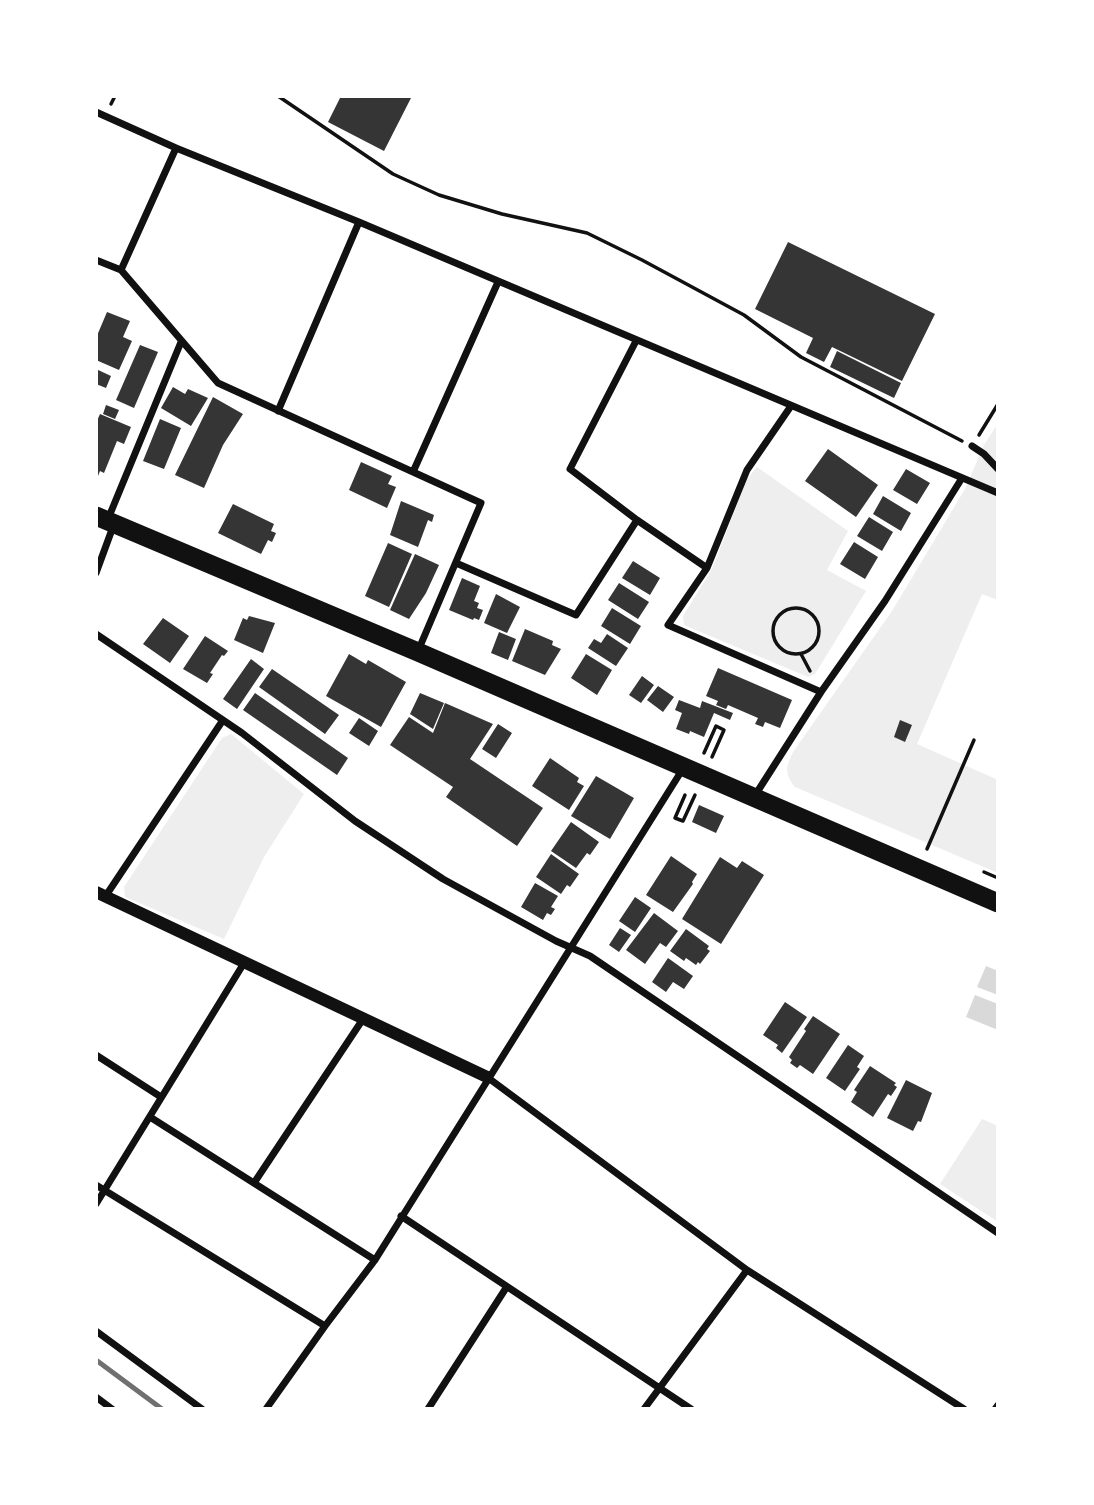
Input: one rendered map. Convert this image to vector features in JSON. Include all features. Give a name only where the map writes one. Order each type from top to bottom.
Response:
[{"type":"highway","points":[[106,520],[998,902]]},
{"type":"street","points":[[96,112],[998,493]]},
{"type":"street","points":[[121,270],[176,148]]},
{"type":"street","points":[[278,411],[359,222]]},
{"type":"street","points":[[96,260],[121,270],[180,342],[218,383],[481,503],[418,652]]},
{"type":"street","points":[[413,472],[498,282]]},
{"type":"street","points":[[636,341],[570,470],[707,568]]},
{"type":"street","points":[[96,573],[106,520],[180,342]]},
{"type":"street","points":[[791,406],[747,470],[707,568],[668,625],[821,692]]},
{"type":"street","points":[[972,446],[985,454],[998,469]]},
{"type":"street","points":[[754,797],[766,774],[885,601],[962,478]]},
{"type":"street","points":[[456,564],[576,615],[637,520]]},
{"type":"street","points":[[96,634],[222,720],[355,821],[443,879],[602,963],[998,1233]]},
{"type":"street","points":[[222,720],[101,895],[488,1077],[747,1269],[964,1409]]},
{"type":"street","points":[[266,1409],[375,1260],[684,767]]},
{"type":"street","points":[[96,1204],[244,963]]},
{"type":"street","points":[[254,1183],[363,1019]]},
{"type":"street","points":[[96,1055],[162,1097]]},
{"type":"street","points":[[150,1117],[375,1260]]},
{"type":"street","points":[[96,1185],[325,1326]]},
{"type":"street","points":[[401,1216],[691,1409]]},
{"type":"street","points":[[644,1409],[747,1269]]},
{"type":"street","points":[[428,1409],[506,1288]]},
{"type":"street","points":[[96,1331],[202,1409]]},
{"type":"street","points":[[96,1396],[107,1407]]},
{"type":"path","points":[[278,96],[393,174],[439,195],[502,214],[586,233],[744,315],[801,357],[972,446]]},
{"type":"path","points":[[791,608],[808,610],[818,621],[820,629],[816,644],[801,654],[792,654],[780,648],[773,632],[777,617],[791,608]]},
{"type":"path","points":[[708,744],[716,726],[724,730],[712,757]]},
{"type":"path","points":[[927,849],[974,740]]},
{"type":"path","points":[[683,799],[675,818],[683,821],[696,793]]},
{"type":"shaded area","points":[[998,423],[998,600],[982,594],[917,744],[998,780],[998,873],[795,787],[787,770],[793,752],[892,611],[965,489],[984,445]]},
{"type":"shaded area","points":[[757,467],[848,531],[827,570],[866,591],[815,674],[808,677],[684,625],[683,616],[712,569],[747,479]]},
{"type":"shaded area","points":[[231,734],[304,794],[264,857],[224,939],[125,897],[124,887],[222,738]]},
{"type":"shaded area","points":[[986,966],[998,971],[998,995],[977,987]]},
{"type":"shaded area","points":[[975,995],[998,1004],[998,1030],[966,1017]]},
{"type":"shaded area","points":[[982,1119],[998,1126],[998,1222],[940,1184]]},
{"type":"building","points":[[341,96],[412,96],[384,151],[328,122]]},
{"type":"building","points":[[788,242],[935,314],[902,381],[832,347],[824,362],[806,353],[813,338],[755,309]]},
{"type":"building","points":[[107,312],[130,321],[123,337],[132,341],[119,370],[96,360],[96,338]]},
{"type":"building","points":[[140,345],[158,352],[134,408],[116,400]]},
{"type":"building","points":[[837,351],[901,383],[894,398],[830,367]]},
{"type":"building","points":[[96,369],[111,376],[106,388],[96,384]]},
{"type":"building","points":[[173,387],[185,394],[188,389],[208,398],[191,426],[161,408]]},
{"type":"building","points":[[213,397],[243,414],[223,445],[204,488],[175,475]]},
{"type":"building","points":[[106,405],[119,410],[115,419],[103,414]]},
{"type":"building","points":[[100,414],[131,427],[124,444],[117,441],[104,473],[100,471],[96,481],[96,423]]},
{"type":"building","points":[[160,419],[181,428],[164,469],[143,461]]},
{"type":"building","points":[[828,449],[878,485],[856,517],[805,481]]},
{"type":"building","points":[[361,462],[392,476],[388,484],[396,487],[387,508],[349,490]]},
{"type":"building","points":[[906,469],[930,483],[917,504],[893,490]]},
{"type":"building","points":[[883,496],[911,513],[901,531],[873,514]]},
{"type":"building","points":[[401,501],[434,515],[432,522],[428,520],[418,547],[390,535]]},
{"type":"building","points":[[233,504],[274,524],[271,531],[276,533],[272,542],[268,540],[261,554],[218,533]]},
{"type":"building","points":[[869,517],[893,532],[882,551],[857,536]]},
{"type":"building","points":[[854,542],[878,557],[865,579],[840,564]]},
{"type":"building","points":[[388,543],[412,554],[389,607],[365,596]]},
{"type":"building","points":[[415,554],[439,565],[426,593],[409,619],[390,610]]},
{"type":"building","points":[[633,561],[660,578],[650,595],[622,578]]},
{"type":"building","points":[[462,578],[480,586],[474,601],[479,603],[477,608],[483,610],[479,620],[449,610]]},
{"type":"building","points":[[619,583],[649,602],[638,619],[608,600]]},
{"type":"building","points":[[496,594],[520,607],[507,633],[484,623]]},
{"type":"building","points":[[612,608],[641,626],[630,644],[601,626]]},
{"type":"building","points":[[249,616],[275,623],[263,653],[234,640],[243,618],[247,620]]},
{"type":"building","points":[[163,618],[189,636],[170,663],[143,644]]},
{"type":"building","points":[[525,629],[553,641],[552,645],[561,649],[545,675],[512,661]]},
{"type":"building","points":[[499,632],[516,639],[508,660],[491,653]]},
{"type":"building","points":[[607,634],[628,648],[616,666],[588,648],[594,639],[601,643]]},
{"type":"building","points":[[205,636],[228,651],[222,655],[210,673],[213,674],[207,683],[183,669]]},
{"type":"building","points":[[349,654],[366,664],[368,660],[406,682],[381,727],[326,696]]},
{"type":"building","points":[[586,654],[612,670],[597,695],[571,678]]},
{"type":"building","points":[[251,659],[264,669],[237,709],[223,699]]},
{"type":"building","points":[[718,668],[792,700],[780,728],[765,722],[763,727],[755,724],[758,718],[728,705],[726,709],[716,705],[718,701],[706,696]]},
{"type":"building","points":[[272,669],[339,715],[325,734],[259,687]]},
{"type":"building","points":[[642,676],[654,685],[641,703],[629,695]]},
{"type":"building","points":[[658,686],[674,697],[663,712],[647,700]]},
{"type":"building","points":[[255,693],[348,758],[337,775],[243,710]]},
{"type":"building","points":[[420,693],[444,703],[433,729],[410,714]]},
{"type":"building","points":[[679,700],[700,708],[702,701],[733,713],[730,720],[714,713],[704,737],[690,731],[689,734],[676,729],[682,713],[675,710]]},
{"type":"building","points":[[445,703],[493,724],[470,759],[543,808],[517,846],[446,797],[453,787],[390,745],[409,717],[433,733]]},
{"type":"building","points":[[359,718],[378,731],[369,746],[349,733]]},
{"type":"building","points":[[900,720],[912,725],[905,742],[894,737]]},
{"type":"building","points":[[498,724],[512,733],[496,758],[482,749]]},
{"type":"building","points":[[550,758],[579,778],[577,782],[584,786],[569,810],[532,786]]},
{"type":"building","points":[[596,776],[634,798],[610,839],[571,816]]},
{"type":"building","points":[[699,805],[724,816],[716,833],[692,822]]},
{"type":"building","points":[[571,822],[599,842],[576,868],[551,851]]},
{"type":"building","points":[[551,854],[579,874],[561,894],[536,877]]},
{"type":"building","points":[[671,856],[697,874],[673,912],[646,895]]},
{"type":"building","points":[[720,857],[737,868],[742,861],[764,875],[721,944],[682,919]]},
{"type":"building","points":[[535,883],[558,896],[551,907],[555,909],[551,915],[547,913],[543,920],[521,907]]},
{"type":"building","points":[[635,897],[651,908],[635,932],[619,921]]},
{"type":"building","points":[[654,913],[678,931],[666,947],[660,943],[645,964],[626,950]]},
{"type":"building","points":[[620,928],[631,935],[619,952],[609,945]]},
{"type":"building","points":[[686,929],[709,946],[707,949],[710,951],[700,964],[698,962],[696,965],[686,958],[684,961],[670,951]]},
{"type":"building","points":[[668,958],[693,976],[684,989],[673,982],[666,992],[652,982]]},
{"type":"building","points":[[785,1002],[807,1017],[782,1053],[776,1048],[778,1045],[763,1035]]},
{"type":"building","points":[[813,1016],[840,1034],[813,1074],[800,1065],[797,1068],[790,1063],[792,1060],[789,1057]]},
{"type":"building","points":[[848,1045],[864,1056],[857,1067],[860,1069],[845,1091],[826,1078]]},
{"type":"building","points":[[870,1066],[896,1083],[894,1085],[897,1087],[891,1096],[888,1094],[873,1117],[851,1102],[857,1092],[854,1090]]},
{"type":"building","points":[[906,1080],[932,1093],[921,1122],[918,1121],[913,1131],[887,1118]]},
{"type":"railway","points":[[96,1360],[162,1409]]}]
